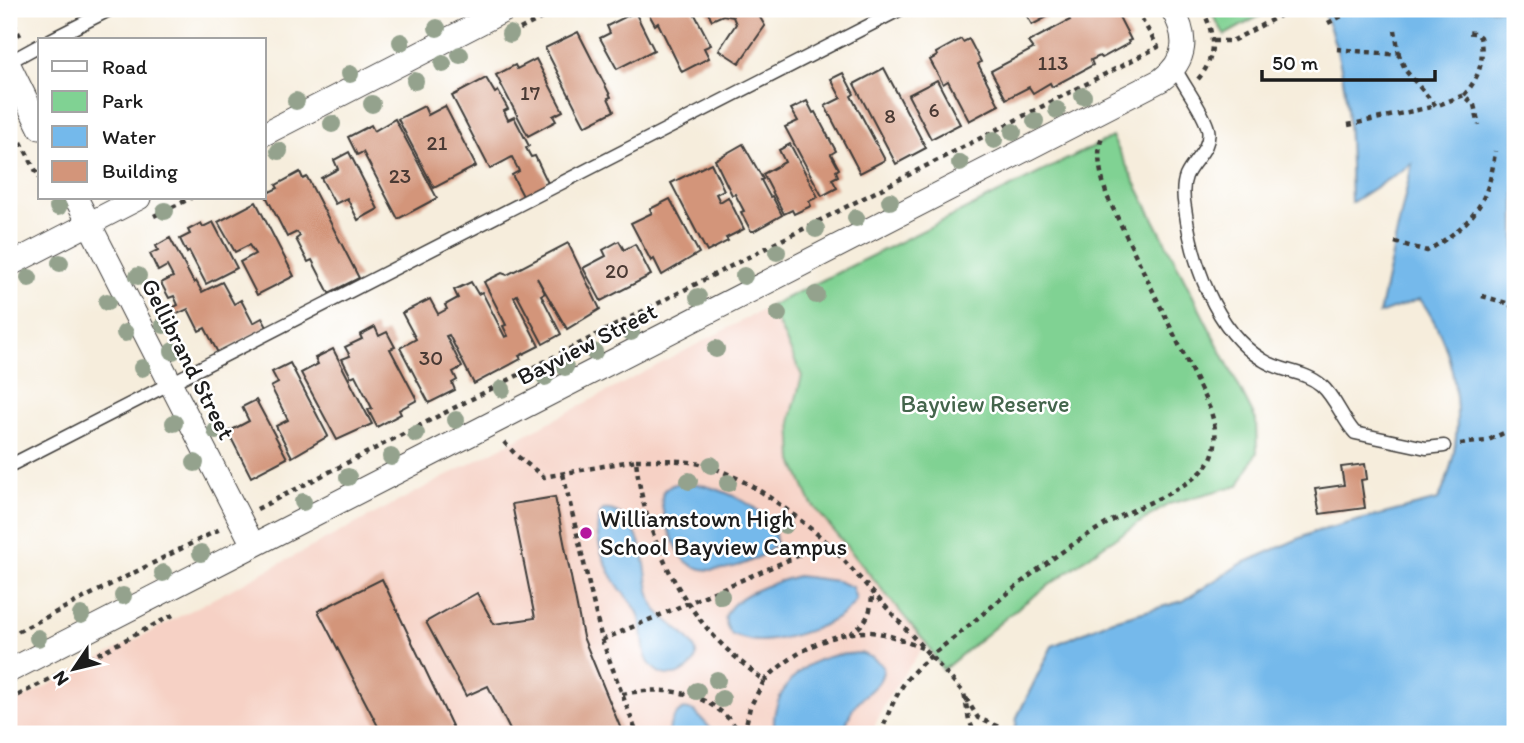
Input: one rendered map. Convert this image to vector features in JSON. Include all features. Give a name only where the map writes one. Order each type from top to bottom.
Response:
[{"type":"street","points":[[266,133],[507,9]]},
{"type":"street","points":[[1172,9],[1184,35],[1178,61]]},
{"type":"street","name":"Bayview Street","points":[[9,671],[1140,91],[1161,80],[1178,61]]},
{"type":"street","points":[[9,63],[38,124]]},
{"type":"street","name":"Gellibrand Street","points":[[77,200],[253,545]]},
{"type":"street","points":[[9,265],[135,200]]},
{"type":"lane","points":[[54,38],[111,9]]},
{"type":"lane","points":[[9,466],[901,9]]},
{"type":"lane","points":[[9,63],[38,46]]},
{"type":"lane","points":[[1178,61],[1208,130],[1206,146],[1186,176],[1184,204],[1187,225],[1198,262],[1221,315],[1248,349],[1265,362],[1309,377],[1323,386],[1355,433],[1426,448],[1444,446]]},
{"type":"path","points":[[9,636],[1158,47],[1136,9]]},
{"type":"path","points":[[1213,41],[1232,41],[1292,9]]},
{"type":"path","points":[[1328,23],[1356,9]]},
{"type":"path","points":[[1395,30],[1399,55],[1406,71],[1436,106]]},
{"type":"path","points":[[1348,125],[1436,106],[1464,95],[1475,82],[1482,63],[1480,37],[1475,33],[1465,32]]},
{"type":"path","points":[[1337,49],[1399,55]]},
{"type":"path","points":[[1464,95],[1474,105],[1479,125]]},
{"type":"path","points":[[15,130],[38,174]]},
{"type":"path","points":[[881,734],[888,714],[908,678],[1014,587],[1060,552],[1107,523],[1181,486],[1200,473],[1211,459],[1216,426],[1107,196],[1100,173],[1102,135]]},
{"type":"path","points":[[1395,242],[1427,251],[1458,232],[1486,194],[1492,177],[1495,151]]},
{"type":"path","points":[[1482,296],[1510,304],[1515,316]]},
{"type":"path","points":[[494,422],[506,444],[544,477],[636,460],[671,460],[715,468],[771,496],[828,542],[933,656],[978,718],[999,727]]},
{"type":"path","points":[[1444,446],[1486,441],[1515,428]]},
{"type":"path","points":[[636,460],[638,485],[656,544],[688,603],[713,635],[764,681]]},
{"type":"path","points":[[563,474],[602,639],[637,734]]},
{"type":"path","points":[[602,639],[828,542]]},
{"type":"path","points":[[849,635],[858,629],[871,612],[872,591]]},
{"type":"path","points":[[743,734],[750,707],[764,681],[801,651],[838,636],[869,632],[891,636],[925,649]]},
{"type":"path","points":[[622,694],[663,690],[705,701],[722,710],[743,734]]},
{"type":"path","points":[[965,697],[969,720],[975,734]]},
{"type":"shaded area","name":"Williamstown High School Bayview Campus","points":[[770,306],[802,376],[791,418],[793,461],[811,503],[926,643],[888,697],[871,734],[9,734],[9,706]]},
{"type":"green space","points":[[1209,9],[1272,9],[1225,35]]},
{"type":"green space","name":"Bayview Reserve","points":[[1112,137],[1256,420],[1257,452],[1239,485],[1169,504],[1103,546],[1019,607],[943,670],[926,643],[811,503],[793,461],[791,418],[802,376],[770,306]]},
{"type":"water","points":[[1515,9],[1515,734],[1015,734],[1017,717],[1052,646],[1110,621],[1183,601],[1239,565],[1314,532],[1438,500],[1448,476],[1457,424],[1452,371],[1444,345],[1434,321],[1420,299],[1379,314],[1412,164],[1351,203],[1347,106],[1339,58],[1323,11]]},
{"type":"water","points":[[683,482],[710,487],[754,508],[773,530],[776,543],[746,563],[720,570],[708,570],[687,562],[673,539],[662,506],[664,491]]},
{"type":"water","points":[[603,510],[620,514],[633,528],[643,556],[654,606],[694,646],[696,655],[693,664],[681,673],[660,673],[648,661],[637,611],[616,582],[601,551],[598,529]]},
{"type":"water","points":[[798,576],[837,581],[852,587],[856,599],[840,616],[798,634],[759,641],[732,635],[726,623],[726,615],[738,601],[779,581]]},
{"type":"water","points":[[860,653],[883,666],[883,673],[854,707],[844,734],[775,734],[776,708],[788,684],[797,675],[819,660],[835,655]]},
{"type":"water","points":[[684,709],[694,711],[716,734],[669,734],[673,719]]},
{"type":"building","points":[[646,9],[692,9],[711,45],[704,48],[709,58],[682,72],[658,23],[655,25]]},
{"type":"building","points":[[706,9],[755,9],[765,26],[739,63],[719,50],[736,24],[733,17],[723,15],[712,20]]},
{"type":"building","points":[[1023,9],[1043,9],[1047,17],[1032,25]]},
{"type":"building","points":[[1083,9],[1115,9],[1131,40],[1129,43],[1102,58],[1100,56],[1091,60],[1093,65],[1052,87],[1050,83],[1033,93],[1029,87],[1006,99],[991,71],[1033,49],[1028,42],[1070,20],[1069,18]]},
{"type":"building","points":[[635,12],[654,50],[617,69],[600,38],[610,33],[607,26]]},
{"type":"building","points":[[578,32],[611,97],[608,98],[614,111],[585,126],[545,48]]},
{"type":"building","points":[[961,39],[963,42],[969,39],[981,62],[978,64],[999,105],[969,121],[948,81],[943,84],[930,60],[937,56],[936,53]]},
{"type":"building","points":[[536,59],[563,111],[553,116],[556,121],[528,136],[496,75],[515,65],[517,69]]},
{"type":"building","points":[[884,68],[926,148],[896,164],[854,84]]},
{"type":"building","points":[[843,73],[854,94],[851,96],[885,160],[860,173],[825,106],[841,98],[831,79]]},
{"type":"building","points":[[486,78],[495,93],[498,91],[508,109],[504,111],[508,120],[514,117],[529,146],[526,148],[531,157],[535,156],[548,183],[523,196],[512,175],[519,171],[512,157],[490,169],[452,96]]},
{"type":"building","points":[[937,80],[960,124],[931,139],[908,95]]},
{"type":"building","points":[[807,101],[836,151],[831,154],[839,169],[836,171],[838,176],[832,179],[837,188],[822,196],[785,127],[798,121],[791,109]]},
{"type":"building","points":[[424,106],[428,115],[445,106],[476,166],[434,188],[398,119]]},
{"type":"building","points":[[395,119],[437,198],[398,219],[363,152],[357,155],[348,137],[371,125],[374,131]]},
{"type":"building","points":[[743,144],[782,215],[754,231],[751,231],[741,212],[744,211],[735,194],[732,195],[715,160]]},
{"type":"building","points":[[790,144],[818,197],[809,201],[811,206],[794,214],[792,210],[784,214],[763,174],[785,162],[779,150]]},
{"type":"building","points":[[349,152],[378,209],[358,220],[347,198],[335,204],[321,178],[338,169],[334,160]]},
{"type":"building","points":[[711,163],[724,190],[716,194],[720,202],[728,197],[744,229],[707,252],[671,183]]},
{"type":"building","points":[[300,172],[303,179],[307,177],[359,278],[329,293],[312,260],[308,262],[296,239],[300,236],[297,232],[287,237],[266,196],[278,188],[276,185]]},
{"type":"building","points":[[670,199],[699,253],[662,275],[654,259],[651,261],[631,223],[652,213],[650,209]]},
{"type":"building","points":[[256,202],[294,276],[257,295],[240,262],[255,254],[249,245],[235,252],[218,222]]},
{"type":"building","points":[[213,222],[237,268],[206,284],[180,239],[190,234],[188,230],[201,223],[203,227]]},
{"type":"building","points":[[170,238],[194,283],[196,281],[202,292],[222,282],[234,304],[241,300],[253,323],[262,318],[267,327],[218,353],[205,328],[199,331],[188,309],[175,315],[172,308],[178,305],[174,296],[169,298],[161,283],[173,277],[167,266],[158,271],[150,254],[158,250],[156,246]]},
{"type":"building","points":[[619,241],[624,250],[635,244],[651,275],[601,301],[583,268],[606,256],[603,250]]},
{"type":"building","points":[[568,243],[600,309],[567,329],[537,278],[545,293],[541,295],[561,334],[543,344],[517,295],[514,297],[539,346],[519,356],[521,359],[474,384],[449,335],[446,336],[462,367],[453,372],[457,380],[452,383],[455,390],[429,403],[400,348],[416,339],[402,313],[430,299],[438,314],[447,309],[445,305],[458,298],[454,290],[471,282],[478,294],[482,292],[505,337],[508,336],[503,326],[506,325],[484,282],[502,273],[507,275]]},
{"type":"building","points":[[375,327],[379,336],[387,332],[395,347],[390,349],[417,400],[399,410],[401,414],[377,427],[368,410],[372,408],[355,375],[351,377],[342,359],[350,356],[345,347],[362,339],[360,335]]},
{"type":"building","points":[[333,349],[372,424],[337,440],[301,373],[318,364],[315,358]]},
{"type":"building","points":[[290,363],[328,436],[292,457],[276,426],[288,420],[271,387],[278,383],[272,372]]},
{"type":"building","points":[[256,400],[287,458],[251,477],[228,432],[249,421],[242,407]]},
{"type":"building","points":[[1365,464],[1367,479],[1361,480],[1365,508],[1320,514],[1315,489],[1344,485],[1341,467]]},
{"type":"building","points":[[555,497],[583,637],[623,734],[512,734],[488,686],[466,696],[426,622],[477,593],[494,624],[535,618],[512,504]]},
{"type":"building","points":[[382,579],[455,734],[382,734],[318,611]]},
{"type":"place","name":"Williamstown High School Bayview Campus","points":[[586,533]]}]
